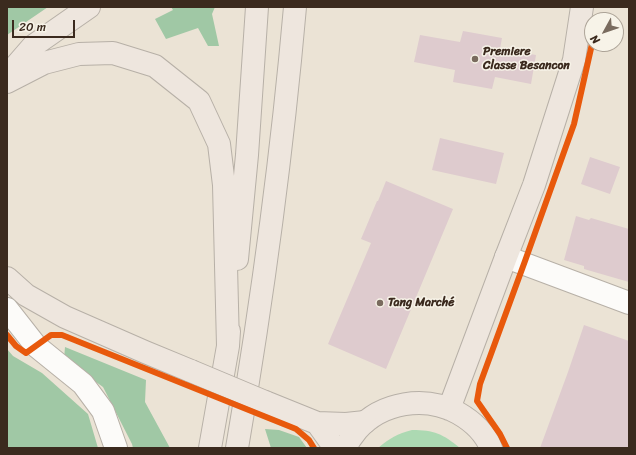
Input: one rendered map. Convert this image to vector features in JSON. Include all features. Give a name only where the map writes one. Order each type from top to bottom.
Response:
[{"type":"main road","points":[[7,76],[33,46],[89,7]]},
{"type":"main road","points":[[210,448],[228,346],[240,237],[257,7]]},
{"type":"main road","points":[[237,448],[254,349],[270,231],[289,73],[295,7]]},
{"type":"main road","points":[[449,409],[534,185],[574,60],[582,7]]},
{"type":"main road","points":[[7,82],[44,63],[79,54],[113,52],[156,66],[199,101],[219,144],[220,151],[224,185],[228,346]]},
{"type":"main road","points":[[7,278],[26,295],[65,317],[190,371],[317,423],[346,424],[365,422]]},
{"type":"main road","points":[[345,448],[353,435],[365,422],[384,410],[405,404],[427,403],[449,409],[465,418],[479,430],[491,448]]},
{"type":"main road","points":[[317,423],[335,448]]},
{"type":"lane","points":[[506,257],[629,303]]},
{"type":"lane","points":[[7,308],[36,346],[83,384],[103,411],[116,448]]},
{"type":"green space","points":[[7,7],[48,7],[7,35]]},
{"type":"green space","points":[[171,7],[215,7],[212,14],[219,46],[208,46],[198,28],[166,39],[155,19],[173,10]]},
{"type":"green space","points":[[65,347],[146,380],[145,402],[170,448],[133,448],[103,387],[64,359]]},
{"type":"green space","points":[[7,349],[13,356],[42,373],[88,414],[98,448],[7,448]]},
{"type":"green space","points":[[265,429],[279,430],[299,437],[307,448],[271,448]]},
{"type":"green space","points":[[412,430],[438,434],[460,448],[378,448],[394,437]]},
{"type":"building","name":"Premiere Classe Besancon","points":[[463,31],[502,38],[500,49],[536,55],[531,84],[495,77],[492,89],[453,82],[455,70],[414,62],[420,35],[460,42]]},
{"type":"building","points":[[440,138],[504,153],[496,184],[432,170]]},
{"type":"building","points":[[590,157],[620,167],[610,194],[581,184]]},
{"type":"building","points":[[386,181],[453,209],[386,369],[328,344],[371,243],[361,239]]},
{"type":"building","points":[[576,216],[589,220],[591,218],[629,229],[629,282],[584,269],[584,266],[564,260]]},
{"type":"building","points":[[584,325],[629,341],[629,448],[540,448]]},
{"type":"cycle path","points":[[507,448],[500,434],[477,401],[480,384],[574,124],[590,52]]},
{"type":"cycle path","points":[[7,335],[16,346],[26,353],[51,335],[62,335],[296,429],[309,440],[314,448]]},
{"type":"place","name":"Premiere Classe Besancon","points":[[475,59]]},
{"type":"place","name":"Tang Marché","points":[[380,303]]}]
